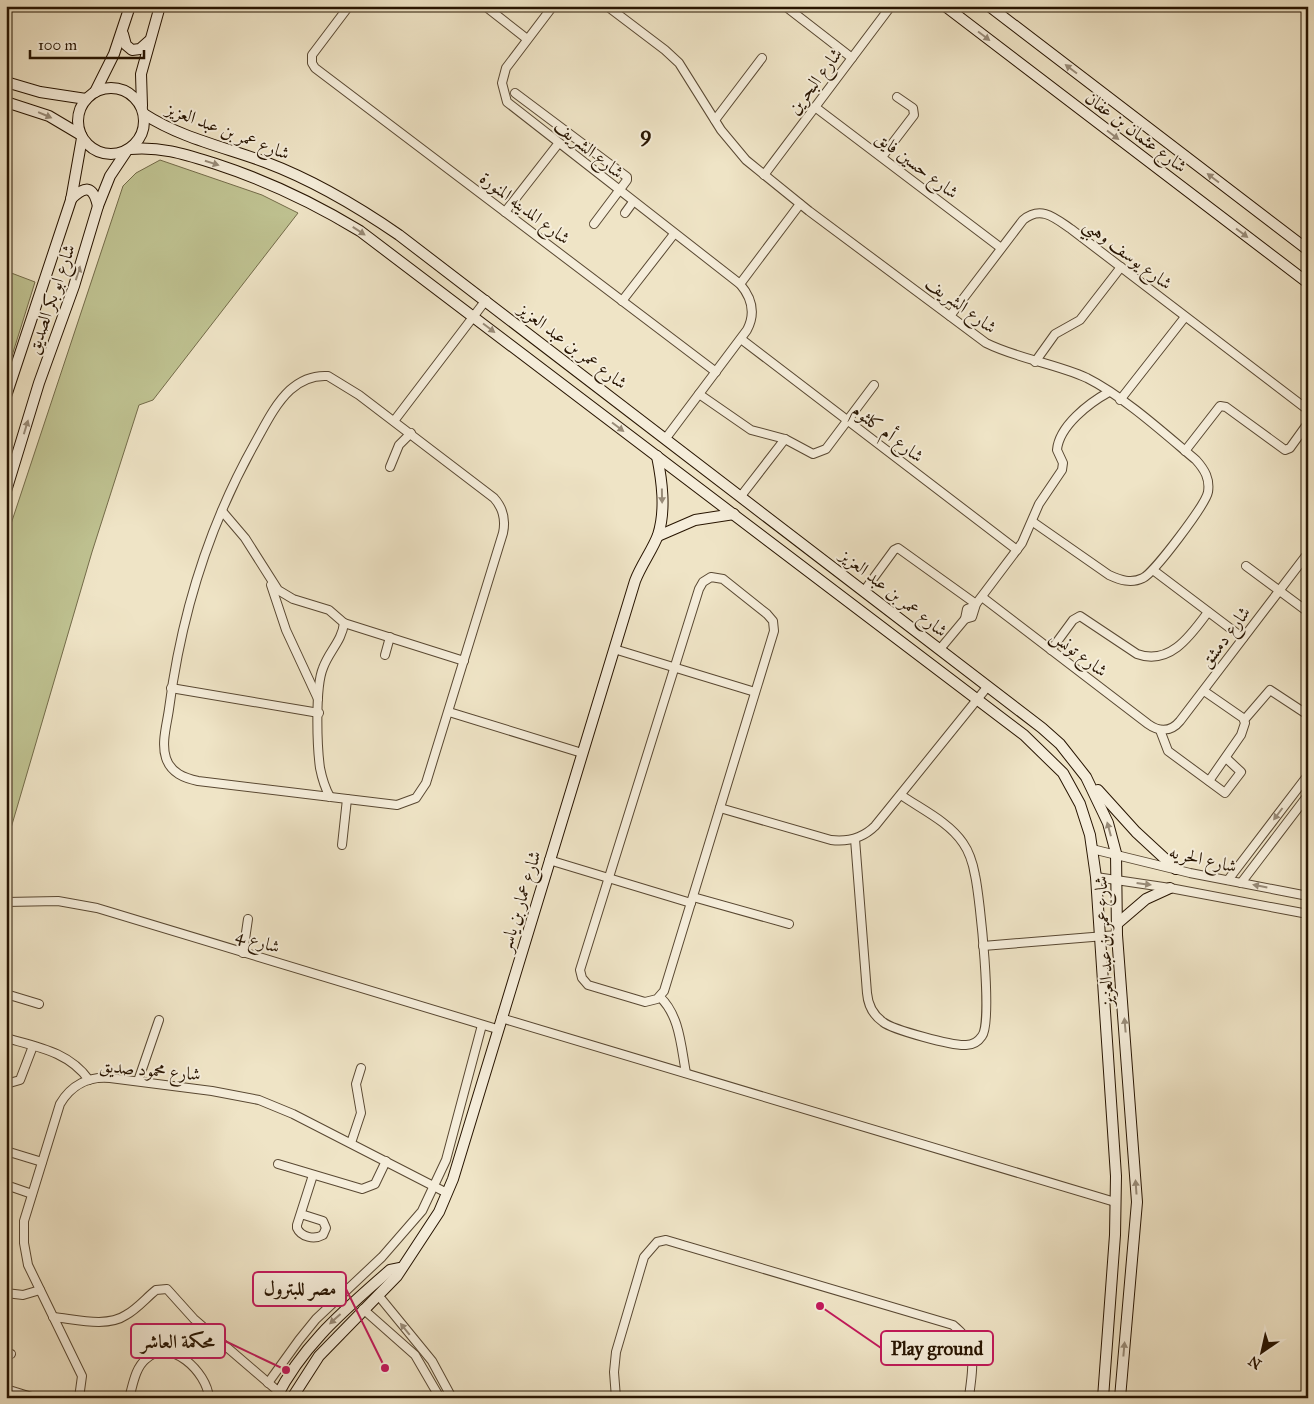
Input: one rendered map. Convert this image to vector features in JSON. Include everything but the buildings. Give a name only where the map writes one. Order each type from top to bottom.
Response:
[{"type":"street","points":[[95,92],[112,59],[130,6]]},
{"type":"street","points":[[6,102],[49,116],[81,136],[96,152],[111,155],[128,150],[140,140],[145,127],[141,74],[160,6]]},
{"type":"street","name":"شارع المدينه المنورة","points":[[349,6],[312,55],[312,64],[315,68],[716,372]]},
{"type":"street","points":[[486,6],[527,39]]},
{"type":"street","name":"شارع الشريف","points":[[553,6],[504,72],[502,92],[510,107],[740,284],[749,296],[753,311],[749,326],[741,339],[666,438]]},
{"type":"street","name":"شارع الشريف","points":[[606,6],[672,56],[736,150],[800,204],[986,343],[1013,355],[1080,375],[1109,392],[1196,460],[1206,472],[1208,482],[1207,494],[1200,508],[1152,570],[1136,581],[1116,578],[1097,568],[1033,522]]},
{"type":"street","points":[[785,6],[852,58]]},
{"type":"street","name":"شارع البحرين","points":[[764,175],[891,6]]},
{"type":"street","name":"شارع عثمان بن عفان","points":[[945,6],[1308,283]]},
{"type":"street","name":"شارع عثمان بن عفان","points":[[989,6],[1308,250]]},
{"type":"street","points":[[122,30],[126,45],[132,50],[140,49],[150,41]]},
{"type":"street","points":[[715,120],[762,58]]},
{"type":"street","points":[[6,82],[55,96],[86,99]]},
{"type":"street","points":[[19,105],[26,98],[26,88]]},
{"type":"street","points":[[81,136],[78,116],[86,99],[95,92],[108,88],[122,89],[134,96],[143,110]]},
{"type":"street","points":[[515,93],[626,176],[627,180],[594,224]]},
{"type":"street","points":[[882,158],[914,115],[912,108],[897,97]]},
{"type":"street","name":"شارع حسين فايق","points":[[815,107],[1001,248]]},
{"type":"street","name":"شارع عمر بن عبد العزيز","points":[[143,110],[167,127],[265,162],[348,202],[399,234],[988,686],[1060,744],[1086,777],[1108,823],[1116,853],[1118,881],[1117,935],[1137,1202],[1120,1398]]},
{"type":"street","name":"شارع ابو بكر الصديق","points":[[6,396],[71,200],[81,136]]},
{"type":"street","points":[[186,155],[186,147],[192,137]]},
{"type":"street","points":[[505,212],[558,144]]},
{"type":"street","name":"شارع عمر بن عبد العزيز","points":[[128,150],[163,149],[258,178],[325,210],[387,250],[977,700],[1044,752],[1063,773],[1087,821],[1096,877],[1116,1176],[1103,1398]]},
{"type":"street","name":"شارع ابو بكر الصديق","points":[[6,491],[39,382],[74,286],[98,206],[110,176],[128,150]]},
{"type":"street","points":[[71,200],[82,190],[89,190],[94,193],[98,206]]},
{"type":"street","points":[[625,213],[633,202]]},
{"type":"street","points":[[740,284],[800,204]]},
{"type":"street","name":"شارع يوسف وهبي","points":[[950,316],[1001,248],[1028,216],[1046,213],[1308,410]]},
{"type":"street","points":[[622,301],[674,234]]},
{"type":"street","points":[[1036,362],[1055,334],[1080,320],[1120,267]]},
{"type":"street","points":[[394,421],[486,300]]},
{"type":"street","points":[[1120,400],[1185,317]]},
{"type":"street","name":"شارع أم كلثوم","points":[[741,339],[1017,550]]},
{"type":"street","points":[[320,376],[336,379],[410,433],[494,498],[504,515],[503,533],[449,712],[426,783],[416,798],[398,804],[347,799],[198,781],[174,771],[165,757],[164,748],[178,647],[191,597],[200,565],[240,470],[276,407],[291,389],[306,379],[320,376]]},
{"type":"street","points":[[699,394],[746,428],[785,439],[808,453],[818,454],[826,449],[874,385]]},
{"type":"street","points":[[940,649],[965,620],[967,609],[976,605],[1017,550],[1033,522],[1040,504],[1062,470],[1063,464],[1057,450],[1062,436],[1081,412],[1109,392]]},
{"type":"street","points":[[1185,451],[1220,406],[1226,407],[1285,450],[1290,448],[1308,423]]},
{"type":"street","points":[[390,467],[399,445],[410,433]]},
{"type":"street","points":[[741,496],[785,439]]},
{"type":"street","name":"شارع عمار بن ياسر","points":[[292,1398],[308,1371],[331,1342],[397,1276],[400,1268],[428,1229],[447,1193],[458,1165],[500,1018],[614,648],[640,569],[658,536],[662,495],[657,456]]},
{"type":"street","points":[[222,511],[249,544],[270,580],[290,638],[319,701]]},
{"type":"street","points":[[658,536],[695,520],[734,514]]},
{"type":"street","points":[[864,590],[894,550],[898,548],[976,605]]},
{"type":"street","name":"شارع دمشق","points":[[1160,730],[1169,729],[1177,725],[1308,553]]},
{"type":"street","points":[[1246,566],[1308,612]]},
{"type":"street","points":[[1152,570],[1243,638]]},
{"type":"street","points":[[710,577],[719,578],[767,614],[773,621],[774,631],[755,692],[664,991],[660,996],[649,1002],[592,986],[582,978],[582,966],[700,585],[710,577]]},
{"type":"street","points":[[270,580],[288,596],[329,610],[344,623],[464,661]]},
{"type":"street","name":"شارع تونس","points":[[982,597],[1148,724],[1160,730]]},
{"type":"street","points":[[1051,650],[1073,620],[1080,616],[1137,654],[1147,657],[1158,656],[1181,645],[1208,612]]},
{"type":"street","points":[[330,797],[320,768],[320,675],[326,660],[340,638],[344,623]]},
{"type":"street","points":[[385,655],[390,637]]},
{"type":"street","points":[[614,648],[755,692]]},
{"type":"street","points":[[720,808],[831,840],[855,839],[875,826],[988,686]]},
{"type":"street","points":[[171,688],[319,713]]},
{"type":"street","points":[[1209,781],[1243,732],[1244,719],[1270,690],[1308,715]]},
{"type":"street","points":[[1204,691],[1244,719]]},
{"type":"street","points":[[449,712],[582,753]]},
{"type":"street","points":[[1160,730],[1168,751],[1226,793],[1241,773],[1240,768],[1226,758]]},
{"type":"street","points":[[1228,880],[1308,775]]},
{"type":"street","points":[[1086,777],[1136,832],[1176,869]]},
{"type":"street","points":[[1241,883],[1306,797],[1295,791]]},
{"type":"street","points":[[855,839],[868,999],[874,1013],[881,1021],[901,1030],[960,1045],[972,1044],[978,1040],[986,1027],[983,946],[976,878],[972,862],[964,844],[950,829],[901,795]]},
{"type":"street","points":[[342,845],[347,799]]},
{"type":"street","name":"شارع الحريه","points":[[1092,849],[1116,853],[1176,869],[1308,896]]},
{"type":"street","points":[[549,860],[608,878],[789,924]]},
{"type":"street","name":"شارع الحريه","points":[[1096,877],[1170,888],[1308,914]]},
{"type":"street","points":[[1118,923],[1146,899],[1170,888]]},
{"type":"street","name":"شارع 4","points":[[6,902],[47,900],[88,906],[497,1029]]},
{"type":"street","points":[[243,952],[248,919]]},
{"type":"street","points":[[983,946],[1117,935]]},
{"type":"street","points":[[6,994],[39,1004]]},
{"type":"street","points":[[660,996],[671,1009],[675,1020],[686,1073]]},
{"type":"street","points":[[500,1018],[1115,1202]]},
{"type":"street","points":[[138,1081],[159,1020]]},
{"type":"street","points":[[268,1384],[293,1347],[316,1320],[382,1257],[409,1227],[435,1187],[446,1160],[482,1025]]},
{"type":"street","points":[[6,1038],[62,1055],[73,1062],[89,1080]]},
{"type":"street","points":[[6,1084],[13,1084],[20,1080],[33,1046]]},
{"type":"street","points":[[351,1143],[361,1113],[356,1084],[361,1068]]},
{"type":"street","name":"شارع محمود صديق","points":[[79,1398],[82,1376],[28,1265],[24,1243],[24,1221],[32,1194],[60,1104],[72,1088],[100,1077],[212,1091],[259,1100],[293,1114],[447,1193]]},
{"type":"street","points":[[6,1151],[42,1162]]},
{"type":"street","points":[[278,1164],[355,1188],[369,1188],[379,1179],[386,1161]]},
{"type":"street","points":[[300,1214],[312,1175]]},
{"type":"street","points":[[6,1185],[32,1194]]},
{"type":"street","points":[[616,1398],[614,1372],[616,1352],[644,1257],[657,1242],[666,1240],[953,1325],[963,1333],[970,1343],[973,1356],[969,1398]]},
{"type":"street","name":"شارع عمار بن ياسر","points":[[277,1395],[291,1370],[321,1332],[390,1270],[400,1268]]},
{"type":"street","points":[[53,1317],[108,1321],[118,1319],[127,1315],[156,1290],[166,1289],[194,1319],[268,1384],[277,1395]]},
{"type":"street","points":[[6,1293],[23,1295],[40,1290]]},
{"type":"street","points":[[378,1295],[432,1361],[452,1398]]},
{"type":"street","points":[[363,1310],[415,1355],[440,1398]]},
{"type":"street","points":[[321,1332],[331,1342]]},
{"type":"street","points":[[415,1355],[423,1349]]},
{"type":"street","points":[[129,1398],[139,1367],[147,1358],[161,1351],[171,1352],[192,1365],[201,1376],[209,1398]]},
{"type":"street","points":[[6,1389],[35,1398]]},
{"type":"green space","points":[[160,160],[262,195],[298,213],[153,400],[139,405],[92,552],[6,845],[6,539],[123,186],[136,173]]},
{"type":"green space","points":[[6,271],[35,282],[6,375]]},
{"type":"place","name":"Play ground","points":[[820,1306]]},
{"type":"place","name":"مصر للبترول","points":[[385,1368]]},
{"type":"place","name":"محكمة العاشر","points":[[286,1370]]},
{"type":"district","name":"9","points":[[646,133]]}]
